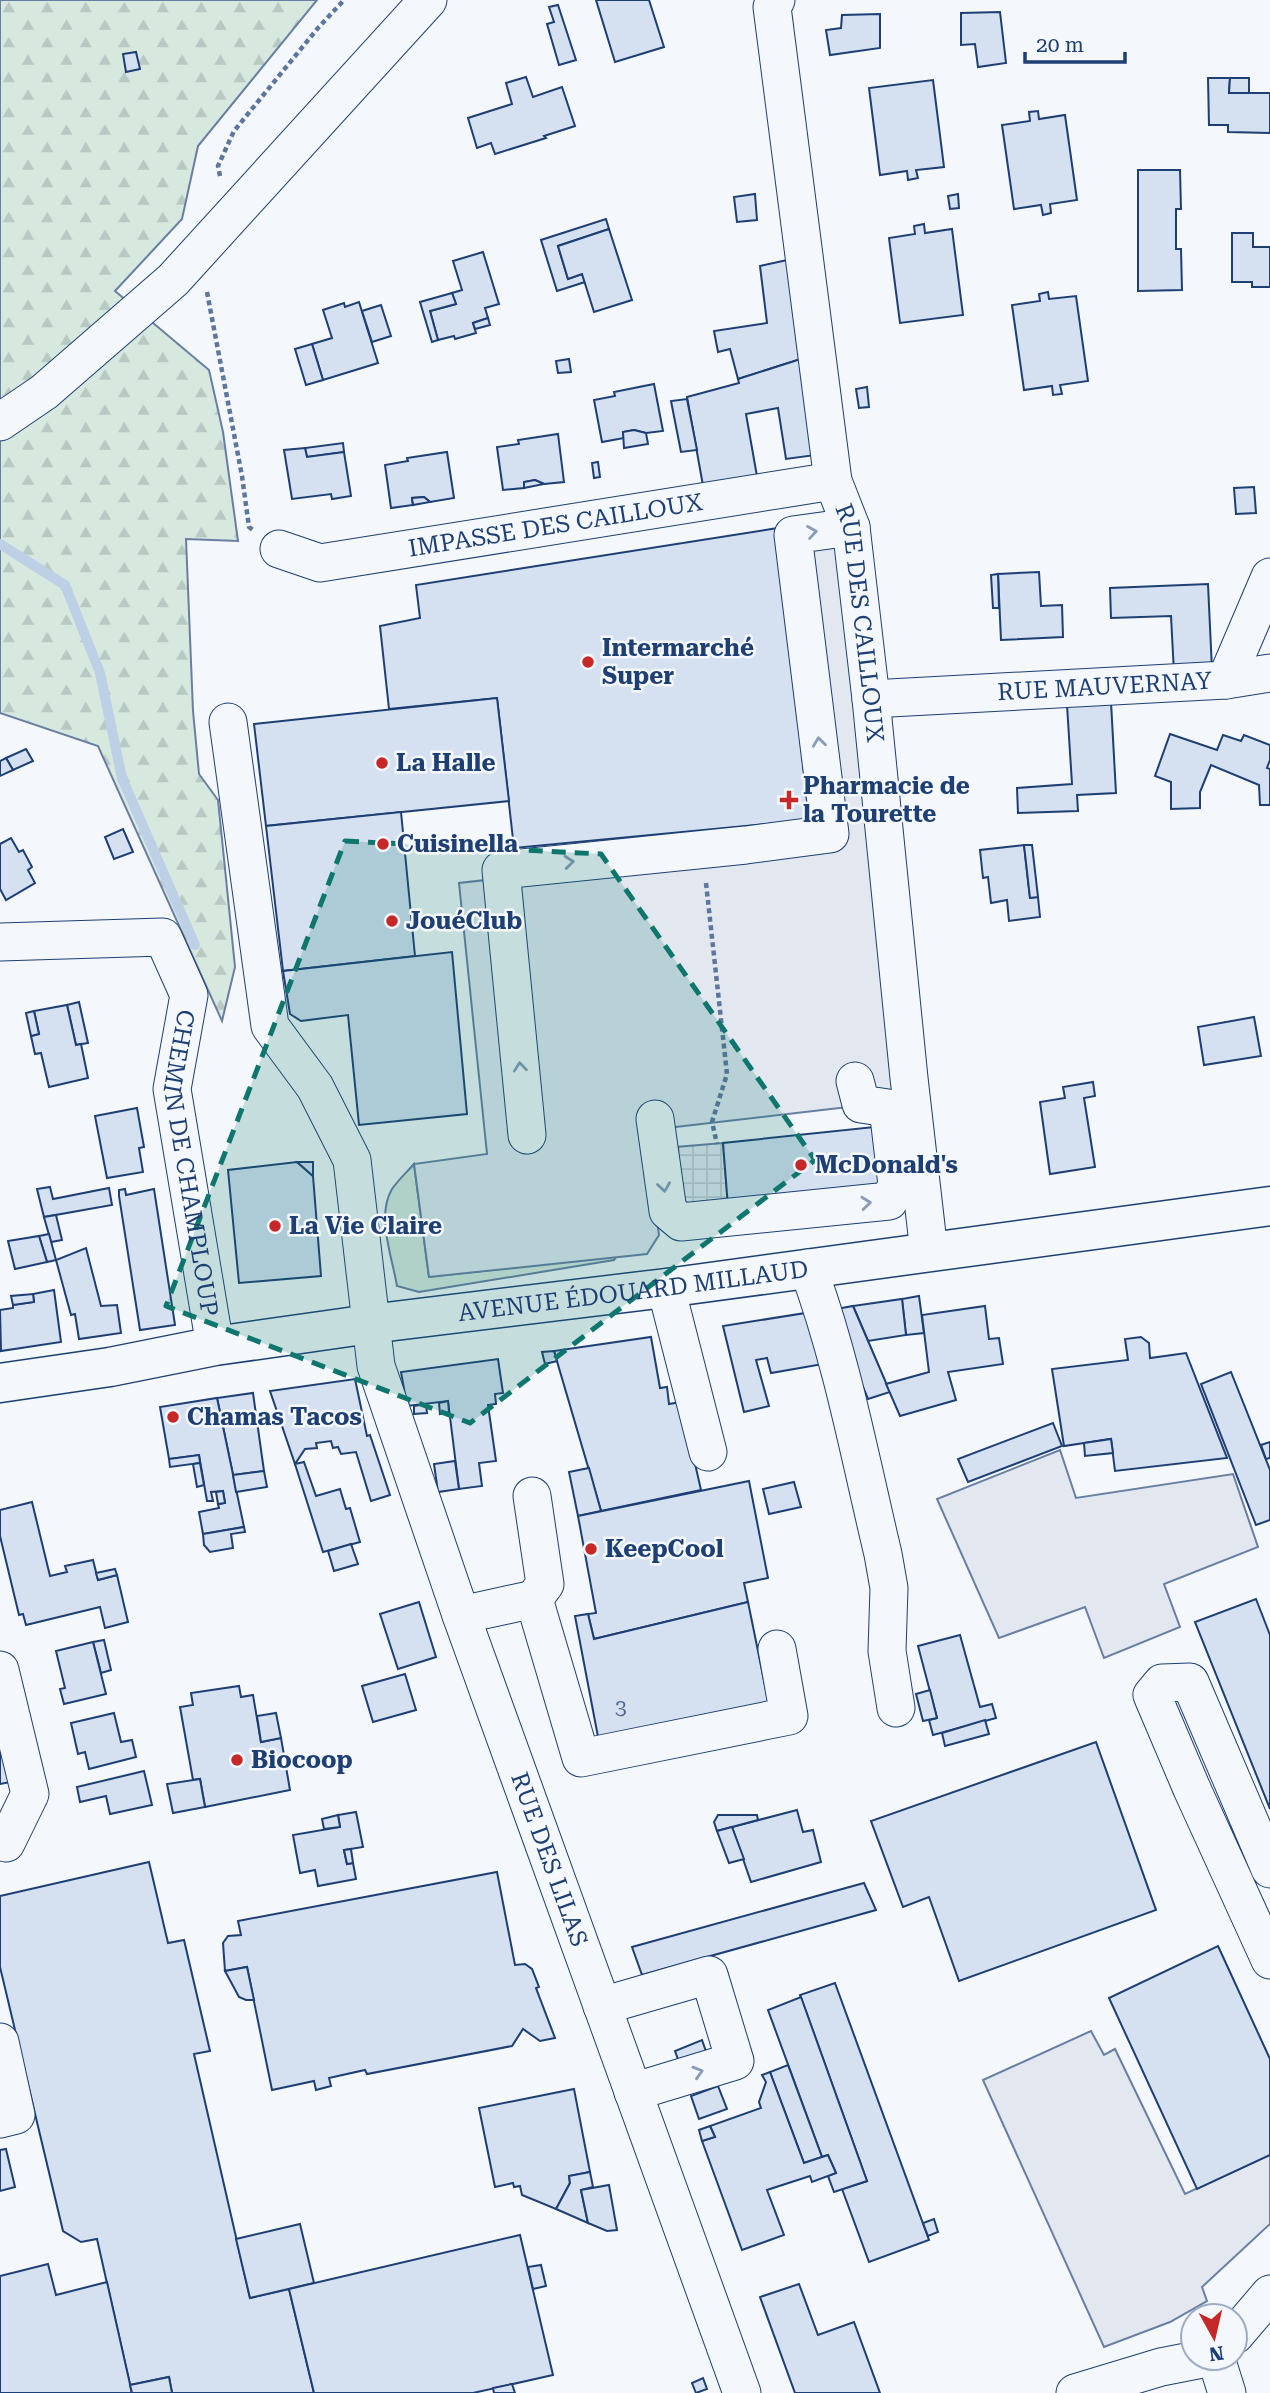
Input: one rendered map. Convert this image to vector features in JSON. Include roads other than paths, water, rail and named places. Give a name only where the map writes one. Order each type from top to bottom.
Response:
[{"type":"main road","name":"AVENUE ÉDOUARD MILLAUD","points":[[0,1383],[110,1367],[215,1346],[370,1324],[666,1288],[1270,1206]]},
{"type":"street","points":[[0,422],[44,392],[189,262],[428,0]]},
{"type":"street","name":"RUE DES CAILLOUX","points":[[776,0],[772,7],[833,481],[851,527],[872,699],[907,1065],[929,1252]]},
{"type":"street","name":"IMPASSE DES CAILLOUX","points":[[279,549],[320,563],[833,481]]},
{"type":"street","points":[[527,1135],[501,870],[830,834],[793,535],[851,527]]},
{"type":"street","name":"RUE MAUVERNAY","points":[[872,699],[1226,680],[1270,578]]},
{"type":"street","points":[[1226,680],[1270,673]]},
{"type":"street","name":"RUE DES LILAS","points":[[228,722],[270,1026],[315,1087],[352,1160],[376,1366],[461,1615],[742,2393]]},
{"type":"street","name":"CHEMIN DE CHAMPLOUP","points":[[0,942],[163,937],[189,995],[172,1090],[215,1346]]},
{"type":"street","points":[[655,1119],[667,1211],[681,1222],[889,1201],[897,1185],[888,1108],[861,1104],[855,1082]]},
{"type":"street","points":[[808,1268],[829,1332],[883,1554],[889,1588],[887,1651],[896,1708]]},
{"type":"street","points":[[666,1288],[708,1452]]},
{"type":"street","points":[[461,1615],[534,1598],[545,1584],[532,1496]]},
{"type":"street","points":[[534,1598],[581,1758],[789,1716],[777,1650]]},
{"type":"street","points":[[0,1670],[30,1794],[6,1843]]},
{"type":"street","points":[[1270,1868],[1190,1682],[1162,1683],[1152,1695],[1270,1960]]},
{"type":"street","points":[[602,2006],[709,1975],[735,2061],[633,2092]]},
{"type":"street","points":[[0,2042],[16,2115],[0,2119]]},
{"type":"street","points":[[1249,2318],[1270,2294]]},
{"type":"street","points":[[1075,2393],[1179,2364]]},
{"type":"street","points":[[1220,2372],[1227,2393]]},
{"type":"waterway","points":[[0,544],[65,585],[100,673],[122,778],[195,945]]},
{"type":"place","name":"Intermarché Super","points":[[588,662]]},
{"type":"place","name":"La Halle","points":[[382,763]]},
{"type":"place","name":"Pharmacie de la Tourette","points":[[789,800]]},
{"type":"place","name":"Cuisinella","points":[[383,844]]},
{"type":"place","name":"JouéClub","points":[[392,921]]},
{"type":"place","name":"McDonald's","points":[[801,1165]]},
{"type":"place","name":"La Vie Claire","points":[[275,1226]]},
{"type":"place","name":"Chamas Tacos","points":[[173,1417]]},
{"type":"place","name":"KeepCool","points":[[591,1549]]},
{"type":"place","name":"Biocoop","points":[[237,1760]]}]
